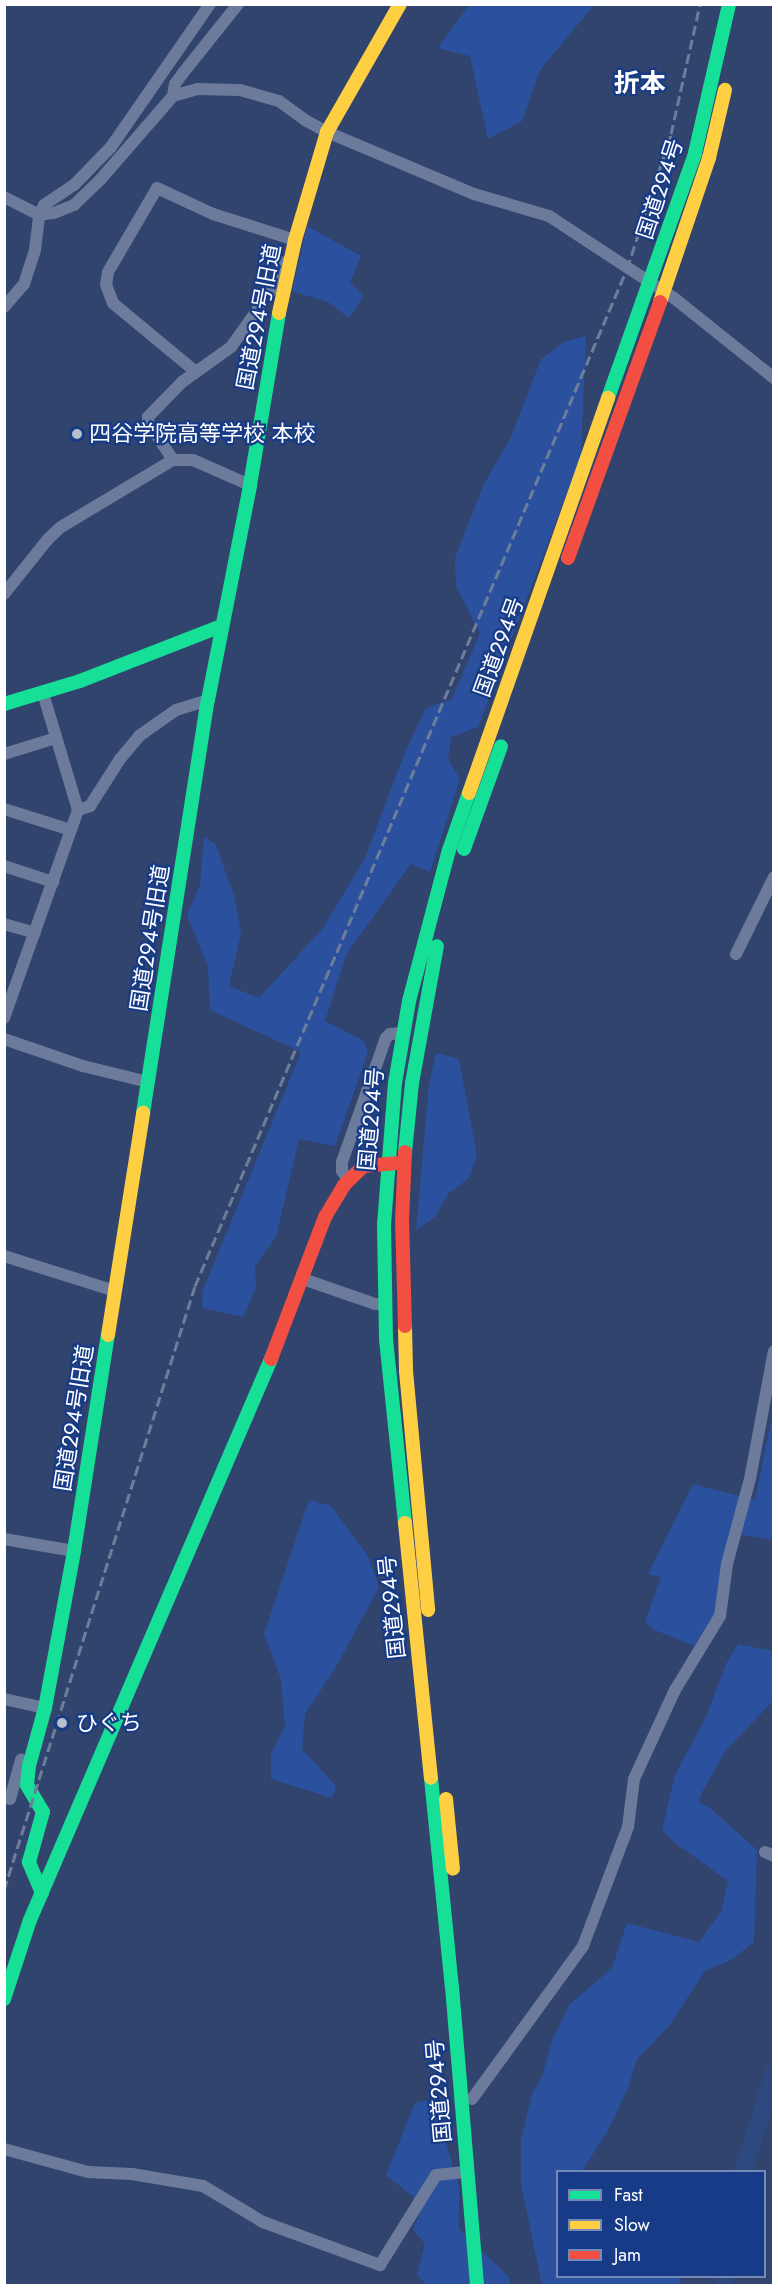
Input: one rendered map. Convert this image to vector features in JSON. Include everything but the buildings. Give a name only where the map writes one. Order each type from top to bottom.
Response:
[{"type":"main road","name":"国道294号旧道","points":[[42,1893],[29,1862],[42,1812],[27,1785],[29,1766],[45,1708],[74,1551],[208,700],[250,485],[290,261],[327,132],[400,4]]},
{"type":"main road","name":"国道294号","points":[[477,2286],[452,1987],[390,1383],[383,1253],[387,1162],[402,1033],[449,850],[650,284],[694,153],[729,4]]},
{"type":"main road","points":[[734,50],[742,4]]},
{"type":"main road","name":"国道294号","points":[[564,569],[664,292],[709,158],[729,73]]},
{"type":"main road","points":[[4,704],[43,693],[221,626]]},
{"type":"main road","name":"国道294号","points":[[489,2286],[406,1371],[402,1282],[404,1163],[413,1073],[434,957],[462,856],[504,737]]},
{"type":"main road","points":[[4,1999],[42,1893],[303,1279],[325,1217],[349,1180],[364,1166],[387,1162],[404,1163]]},
{"type":"street","points":[[4,307],[24,284],[35,250],[39,215],[44,205],[74,185],[111,147],[210,4]]},
{"type":"street","points":[[4,197],[39,215],[54,213],[74,205],[100,180],[173,96],[175,84],[238,4]]},
{"type":"street","points":[[173,96],[197,89],[240,90],[279,100],[305,120],[327,132],[474,194],[549,216],[664,292],[774,378]]},
{"type":"street","points":[[196,372],[113,303],[106,285],[108,272],[157,188],[213,214],[295,240]]},
{"type":"street","points":[[173,460],[147,420],[163,399],[234,344],[276,284],[281,263],[290,261]]},
{"type":"street","points":[[4,594],[48,539],[61,527],[173,460],[193,460],[250,485]]},
{"type":"street","points":[[4,1018],[10,980],[34,933],[78,810],[43,693]]},
{"type":"street","points":[[78,810],[90,806],[120,759],[147,729],[176,710],[208,700]]},
{"type":"street","points":[[4,754],[56,738]]},
{"type":"street","points":[[4,809],[71,830]]},
{"type":"street","points":[[4,866],[53,882]]},
{"type":"street","points":[[736,954],[774,878]]},
{"type":"street","points":[[4,924],[34,933]]},
{"type":"street","points":[[349,1180],[342,1171],[342,1162],[386,1038],[390,1034],[402,1033]]},
{"type":"street","points":[[4,1038],[84,1066],[148,1082]]},
{"type":"street","points":[[4,1256],[115,1291]]},
{"type":"street","points":[[303,1279],[375,1304],[384,1304]]},
{"type":"street","points":[[472,2099],[583,1946],[628,1827],[634,1779],[675,1690],[720,1616],[727,1564],[750,1479],[774,1351]]},
{"type":"street","points":[[4,1539],[74,1551]]},
{"type":"street","points":[[4,1699],[45,1708]]},
{"type":"street","points":[[4,1797],[10,1799],[21,1760]]},
{"type":"street","points":[[14,1785],[30,1790]]},
{"type":"street","points":[[4,2149],[88,2172],[132,2174],[203,2186],[263,2222],[380,2265],[436,2175],[467,2172]]},
{"type":"shaded area","points":[[469,5],[594,5],[540,70],[522,121],[488,139],[470,56],[438,48]]},
{"type":"shaded area","points":[[307,226],[361,256],[350,283],[364,296],[349,318],[328,302],[292,291]]},
{"type":"shaded area","points":[[586,336],[581,456],[478,727],[451,737],[448,759],[460,779],[430,872],[411,864],[347,953],[325,1021],[364,1041],[368,1052],[335,1146],[299,1139],[276,1237],[255,1266],[256,1288],[243,1317],[202,1308],[203,1290],[301,1052],[210,1010],[208,967],[187,915],[200,885],[204,837],[216,845],[235,899],[241,933],[229,986],[259,998],[323,928],[365,858],[405,752],[426,708],[452,699],[480,633],[456,586],[455,558],[484,484],[511,437],[541,359],[566,341]]},
{"type":"shaded area","points":[[436,1053],[459,1059],[477,1155],[469,1178],[448,1194],[435,1217],[416,1230],[429,1084]]},
{"type":"shaded area","points":[[773,1411],[773,1540],[730,1533],[714,1615],[694,1646],[655,1630],[645,1622],[661,1577],[648,1574],[693,1484],[755,1500]]},
{"type":"shaded area","points":[[309,1500],[331,1506],[368,1556],[379,1587],[336,1667],[305,1714],[302,1749],[336,1786],[332,1798],[271,1779],[271,1753],[285,1727],[281,1679],[264,1634]]},
{"type":"shaded area","points":[[738,1644],[773,1651],[773,1701],[726,1750],[701,1794],[699,1802],[710,1808],[757,1850],[754,1942],[731,1960],[705,1971],[669,2026],[637,2059],[627,2091],[607,2132],[583,2170],[556,2170],[556,2278],[680,2278],[680,2285],[542,2285],[521,2184],[521,2139],[532,2094],[542,2077],[551,2043],[569,2005],[612,1968],[627,1923],[699,1942],[721,1912],[728,1881],[675,1843],[662,1830],[675,1775],[706,1717],[726,1664]]},
{"type":"shaded area","points":[[433,2099],[459,2186],[459,2229],[509,2277],[510,2285],[427,2285],[417,2275],[425,2244],[413,2229],[424,2205],[386,2175],[415,2103]]},
{"type":"waterway","points":[[744,2170],[774,2073]]},
{"type":"waterway","points":[[723,2286],[725,2278]]},
{"type":"railway","points":[[4,1890],[195,1286],[627,269],[671,134],[700,4]]},
{"type":"traffic: fast","points":[[608,398],[695,153],[729,4]]},
{"type":"traffic: fast","points":[[143,1113],[208,700],[250,485],[279,313]]},
{"type":"traffic: fast","points":[[4,704],[80,681],[221,626]]},
{"type":"traffic: fast","points":[[464,849],[501,746]]},
{"type":"traffic: fast","points":[[405,1523],[386,1339],[384,1225],[395,1083],[409,1001],[449,850],[469,793]]},
{"type":"traffic: fast","points":[[405,1152],[412,1083],[437,946]]},
{"type":"traffic: fast","points":[[42,1893],[29,1862],[43,1812],[27,1785],[29,1766],[45,1708],[74,1551],[108,1335]]},
{"type":"traffic: fast","points":[[4,1999],[30,1920],[271,1359]]},
{"type":"traffic: fast","points":[[431,1778],[452,1987],[477,2286]]},
{"type":"traffic: slow","points":[[279,313],[295,240],[327,132],[400,4]]},
{"type":"traffic: slow","points":[[660,302],[709,158],[725,90]]},
{"type":"traffic: slow","points":[[469,793],[608,398]]},
{"type":"traffic: slow","points":[[108,1335],[143,1113]]},
{"type":"traffic: slow","points":[[405,1326],[406,1371],[428,1610]]},
{"type":"traffic: slow","points":[[405,1523],[431,1778]]},
{"type":"traffic: slow","points":[[446,1799],[453,1869]]},
{"type":"traffic: jam","points":[[568,558],[660,302]]},
{"type":"traffic: jam","points":[[405,1152],[402,1221],[405,1326]]},
{"type":"traffic: jam","points":[[271,1359],[325,1217],[344,1185],[364,1166],[400,1163]]},
{"type":"place","name":"四谷学院高等学校 本校","points":[[77,434]]},
{"type":"place","name":"ひぐち","points":[[62,1723]]},
{"type":"district","name":"折本","points":[[640,84]]}]
